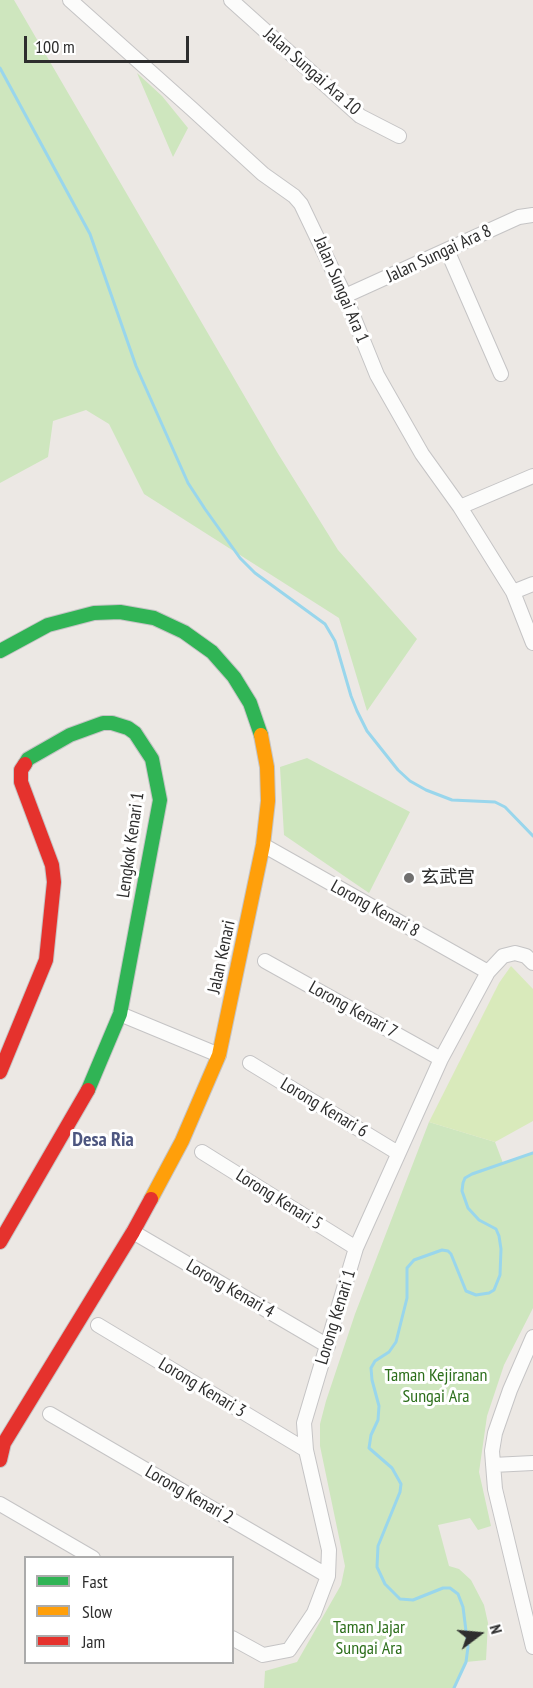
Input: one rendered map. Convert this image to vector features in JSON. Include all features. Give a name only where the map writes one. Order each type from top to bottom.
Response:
[{"type":"street","name":"Jalan Sungai Ara 1","points":[[70,0],[263,174],[302,204],[345,296],[377,375],[422,454],[460,507],[513,592],[533,643]]},
{"type":"street","name":"Jalan Sungai Ara 10","points":[[231,0],[360,116],[399,136]]},
{"type":"street","name":"Jalan Sungai Ara 8","points":[[345,296],[519,217],[533,215]]},
{"type":"street","points":[[447,250],[501,374]]},
{"type":"street","points":[[460,507],[533,476]]},
{"type":"street","points":[[513,592],[533,584]]},
{"type":"street","name":"Jalan Kenari","points":[[0,651],[48,625],[69,618],[105,612],[154,618],[184,632],[212,652],[234,677],[250,703],[259,728],[267,767],[268,801],[263,845],[219,1055],[182,1141],[133,1232],[4,1443],[0,1460]]},
{"type":"street","name":"Lengkok Kenari 1","points":[[0,1072],[46,960],[54,882],[52,865],[21,782],[21,770],[28,759],[70,735],[103,723],[128,728],[135,733],[152,759],[160,800],[120,1014],[93,1080],[0,1242]]},
{"type":"street","name":"Lorong Kenari 8","points":[[263,845],[488,972]]},
{"type":"street","name":"Lorong Kenari 1","points":[[234,1639],[263,1655],[289,1650],[314,1613],[328,1576],[329,1550],[306,1450],[304,1422],[356,1248],[441,1059],[488,972],[503,956],[515,953],[526,956],[533,963]]},
{"type":"street","name":"Lorong Kenari 7","points":[[265,961],[441,1059]]},
{"type":"street","points":[[120,1014],[219,1055]]},
{"type":"street","name":"Lorong Kenari 6","points":[[249,1063],[398,1153]]},
{"type":"street","name":"Lorong Kenari 5","points":[[202,1152],[356,1248]]},
{"type":"street","name":"Lorong Kenari 4","points":[[133,1232],[328,1346]]},
{"type":"street","name":"Lorong Kenari 3","points":[[98,1325],[306,1450]]},
{"type":"street","points":[[533,1337],[510,1390],[495,1433],[492,1451],[495,1489],[533,1647]]},
{"type":"street","name":"Lorong Kenari 2","points":[[51,1414],[328,1576]]},
{"type":"street","points":[[493,1465],[533,1463]]},
{"type":"street","points":[[0,1503],[91,1556]]},
{"type":"green space","points":[[0,0],[14,0],[277,452],[338,550],[417,639],[367,711],[339,618],[144,494],[109,424],[86,410],[53,421],[48,457],[0,483]]},
{"type":"green space","points":[[137,73],[162,96],[188,128],[173,157]]},
{"type":"green space","points":[[307,758],[410,812],[369,893],[284,835],[280,767]]},
{"type":"green space","points":[[511,966],[533,989],[533,1121],[495,1142],[429,1122],[499,983]]},
{"type":"green space","points":[[429,1122],[495,1142],[503,1163],[533,1153],[533,1308],[504,1365],[487,1416],[479,1472],[491,1526],[478,1530],[470,1518],[438,1525],[449,1566],[459,1569],[471,1580],[484,1605],[488,1623],[486,1660],[466,1662],[454,1688],[264,1688],[265,1671],[297,1662],[341,1585],[345,1566],[320,1446],[320,1424],[355,1314]]},
{"type":"waterway","points":[[0,68],[90,234],[136,366],[188,483],[205,509],[240,558],[255,573],[325,624],[335,641],[357,711],[367,731],[398,770],[410,781],[426,790],[452,800],[495,802],[505,807],[533,836]]},
{"type":"waterway","points":[[454,1688],[466,1662],[468,1647],[463,1607],[458,1594],[450,1588],[443,1588],[413,1600],[400,1599],[385,1584],[377,1567],[378,1546],[400,1492],[401,1484],[392,1468],[369,1448],[371,1435],[378,1420],[379,1406],[371,1368],[375,1361],[389,1352],[396,1342],[407,1298],[407,1268],[414,1260],[442,1250],[448,1251],[466,1291],[476,1295],[494,1290],[500,1275],[499,1236],[496,1229],[479,1220],[468,1208],[462,1191],[463,1183],[465,1178],[472,1174],[533,1153]]},
{"type":"traffic: fast","points":[[0,651],[48,625],[94,613],[120,612],[154,618],[184,632],[212,652],[234,677],[250,703],[261,735]]},
{"type":"traffic: fast","points":[[25,764],[28,759],[70,735],[103,723],[112,723],[135,733],[152,759],[160,800],[120,1014],[88,1090]]},
{"type":"traffic: slow","points":[[151,1199],[182,1141],[219,1055],[263,845],[268,801],[267,767],[261,735]]},
{"type":"traffic: jam","points":[[0,1072],[46,960],[54,882],[52,865],[21,782],[21,770],[25,764]]},
{"type":"traffic: jam","points":[[0,1242],[88,1090]]},
{"type":"traffic: jam","points":[[0,1460],[4,1443],[151,1199]]},
{"type":"place","name":"玄武宫","points":[[409,878]]},
{"type":"district","name":"Desa Ria","points":[[103,1140]]},
{"type":"park label","name":"Taman Kejiranan Sungai Ara","points":[[436,1386]]},
{"type":"park label","name":"Taman Jajar Sungai Ara","points":[[369,1638]]}]
